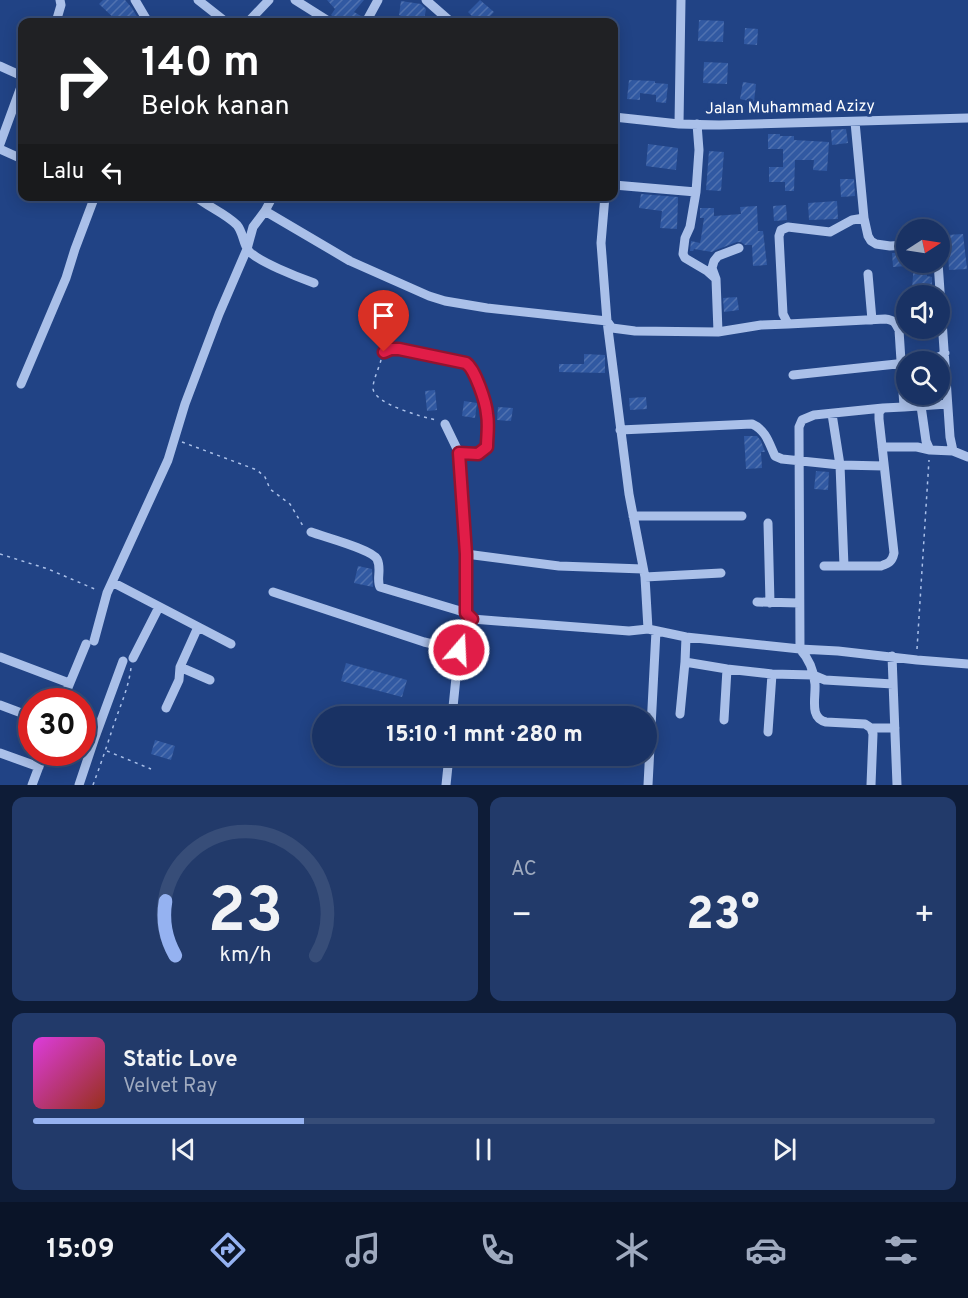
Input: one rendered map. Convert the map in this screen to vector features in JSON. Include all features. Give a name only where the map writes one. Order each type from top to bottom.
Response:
[{"type":"street","points":[[57,18],[62,5],[60,0]]},
{"type":"street","points":[[135,0],[146,18]]},
{"type":"street","points":[[198,0],[221,18]]},
{"type":"street","points":[[252,18],[269,0]]},
{"type":"street","points":[[295,0],[324,18]]},
{"type":"street","points":[[368,18],[378,0]]},
{"type":"street","points":[[426,0],[446,18]]},
{"type":"street","points":[[679,124],[681,0]]},
{"type":"street","points":[[0,66],[18,74]]},
{"type":"street","points":[[0,144],[18,95]]},
{"type":"street","name":"Jalan Muhammad Azizy","points":[[618,120],[719,125],[968,118]]},
{"type":"street","points":[[855,122],[864,218],[868,236],[876,244],[896,246]]},
{"type":"street","points":[[697,124],[699,150],[696,192],[683,254],[685,258],[716,279]]},
{"type":"street","points":[[0,149],[18,157]]},
{"type":"street","points":[[618,185],[696,192]]},
{"type":"street","points":[[21,384],[66,278],[93,201]]},
{"type":"street","points":[[203,201],[229,218],[239,228],[247,249],[252,255],[314,283]]},
{"type":"street","points":[[67,688],[90,643],[107,593],[168,460],[185,404],[219,314],[247,249],[253,226],[270,201]]},
{"type":"street","points":[[605,201],[601,243],[607,321],[620,430],[652,630],[648,785]]},
{"type":"street","points":[[265,211],[350,261],[445,301],[607,321],[612,328],[634,331],[718,332],[761,325],[891,319],[899,330],[901,351]]},
{"type":"street","points":[[788,324],[783,314],[778,236],[781,230],[788,227],[830,232],[852,220],[864,218]]},
{"type":"street","points":[[239,228],[253,226]]},
{"type":"street","points":[[718,332],[716,279],[712,268],[718,256],[739,248]]},
{"type":"street","points":[[939,273],[945,351]]},
{"type":"street","points":[[868,274],[872,320]]},
{"type":"street","points":[[384,352],[399,349],[466,363],[474,371],[487,412],[487,447],[478,454],[459,453]]},
{"type":"street","points":[[793,375],[896,365]]},
{"type":"street","points":[[895,728],[871,728],[865,724],[819,720],[816,717],[813,675],[809,661],[800,650],[799,427],[802,420],[814,415],[934,405]]},
{"type":"street","points":[[947,405],[953,451]]},
{"type":"street","points":[[921,406],[926,441],[930,450]]},
{"type":"street","points":[[824,566],[881,566],[893,560],[879,419],[879,412],[883,408]]},
{"type":"street","points":[[832,414],[840,465],[844,566]]},
{"type":"street","points":[[445,424],[459,453],[469,616],[460,638],[453,706]]},
{"type":"street","points":[[620,430],[752,424],[765,433],[775,456],[782,459],[840,465],[884,466]]},
{"type":"street","points":[[882,447],[917,447],[953,451],[968,457]]},
{"type":"street","points":[[633,516],[742,516]]},
{"type":"street","points":[[768,523],[770,603]]},
{"type":"street","points":[[311,532],[373,555],[380,568],[378,583],[380,587],[469,616],[629,631],[652,630],[686,638],[968,664]]},
{"type":"street","points":[[466,554],[559,566],[644,573],[721,573]]},
{"type":"street","points":[[112,582],[231,644]]},
{"type":"street","points":[[273,592],[413,638],[459,650]]},
{"type":"street","points":[[757,602],[799,603]]},
{"type":"street","points":[[96,735],[128,660],[159,607]]},
{"type":"street","points":[[166,708],[179,680],[180,667],[198,627]]},
{"type":"street","points":[[680,714],[686,638]]},
{"type":"street","points":[[892,656],[897,785]]},
{"type":"street","points":[[0,657],[69,683]]},
{"type":"street","points":[[685,662],[772,674],[813,675],[825,680],[893,684]]},
{"type":"street","points":[[180,667],[210,680]]},
{"type":"street","points":[[724,720],[727,669]]},
{"type":"street","points":[[768,732],[772,674]]},
{"type":"street","points":[[0,705],[18,712]]},
{"type":"street","points":[[871,728],[873,734],[871,785]]},
{"type":"street","points":[[0,753],[39,767],[32,785]]},
{"type":"street","points":[[79,785],[85,766]]},
{"type":"street","points":[[446,785],[448,766]]},
{"type":"path","points":[[384,352],[373,386],[374,393],[380,399],[415,415],[438,420],[445,424]]},
{"type":"path","points":[[174,439],[256,470],[266,477],[270,489],[290,504],[304,527],[311,532]]},
{"type":"path","points":[[916,660],[930,450]]},
{"type":"path","points":[[0,554],[48,569],[107,593]]},
{"type":"path","points":[[93,785],[128,686],[128,660]]},
{"type":"path","points":[[106,750],[152,769]]},
{"type":"building","points":[[103,0],[125,0],[138,18],[114,18],[99,4]]},
{"type":"building","points":[[327,0],[364,0],[354,12],[361,16],[360,18],[335,18],[331,15],[335,9]]},
{"type":"building","points":[[480,0],[494,12],[488,18],[474,18],[468,12]]},
{"type":"building","points":[[401,1],[421,4],[426,9],[424,18],[401,18]]},
{"type":"building","points":[[699,20],[724,21],[723,42],[698,41]]},
{"type":"building","points":[[745,28],[758,29],[757,45],[744,44]]},
{"type":"building","points":[[704,62],[728,63],[727,84],[703,83]]},
{"type":"building","points":[[629,80],[668,84],[666,103],[656,102],[656,95],[640,93],[640,100],[627,99]]},
{"type":"building","points":[[743,82],[756,84],[754,102],[740,99]]},
{"type":"building","points":[[846,129],[848,143],[832,145],[831,130]]},
{"type":"building","points":[[768,134],[794,136],[794,140],[829,142],[827,171],[813,170],[814,160],[795,160],[794,191],[785,191],[785,182],[769,182],[769,167],[783,167],[783,149],[768,149]]},
{"type":"building","points":[[648,144],[678,148],[676,170],[646,166]]},
{"type":"building","points":[[709,151],[724,152],[721,191],[706,190]]},
{"type":"building","points":[[840,179],[854,179],[855,196],[841,197]]},
{"type":"building","points":[[641,194],[678,197],[677,229],[660,228],[662,211],[639,208]]},
{"type":"building","points":[[837,201],[838,219],[809,220],[808,203]]},
{"type":"building","points":[[786,205],[787,220],[774,221],[773,206]]},
{"type":"building","points":[[757,206],[758,231],[763,231],[767,265],[753,266],[752,245],[745,245],[741,242],[712,252],[694,249],[690,251],[691,241],[700,243],[704,218],[700,218],[700,208],[714,208],[714,216],[741,214],[740,207]]},
{"type":"building","points":[[963,234],[967,269],[950,270],[950,235]]},
{"type":"building","points":[[892,253],[896,253],[896,267],[893,267]]},
{"type":"building","points":[[913,273],[927,273],[927,276],[932,277],[932,285],[912,285]]},
{"type":"building","points":[[737,297],[739,310],[724,312],[723,298]]},
{"type":"building","points":[[584,354],[605,355],[605,373],[559,372],[559,364],[584,364]]},
{"type":"building","points":[[435,390],[437,410],[427,411],[425,391]]},
{"type":"building","points":[[646,397],[647,409],[630,410],[629,398]]},
{"type":"building","points":[[464,401],[477,403],[475,418],[462,416]]},
{"type":"building","points":[[498,407],[513,408],[511,421],[497,420]]},
{"type":"building","points":[[744,436],[757,436],[761,441],[765,452],[761,452],[762,468],[746,469]]},
{"type":"building","points":[[816,471],[829,472],[828,490],[814,489]]},
{"type":"building","points":[[358,566],[372,569],[373,587],[354,583]]},
{"type":"building","points":[[346,663],[407,680],[402,697],[341,681]]},
{"type":"building","points":[[155,740],[175,746],[171,760],[151,754]]},
{"type":"route","points":[[384,352],[399,349],[466,363],[474,371],[487,412],[487,447],[478,454],[459,453],[466,554],[466,613],[472,619],[460,638],[459,650]]}]
